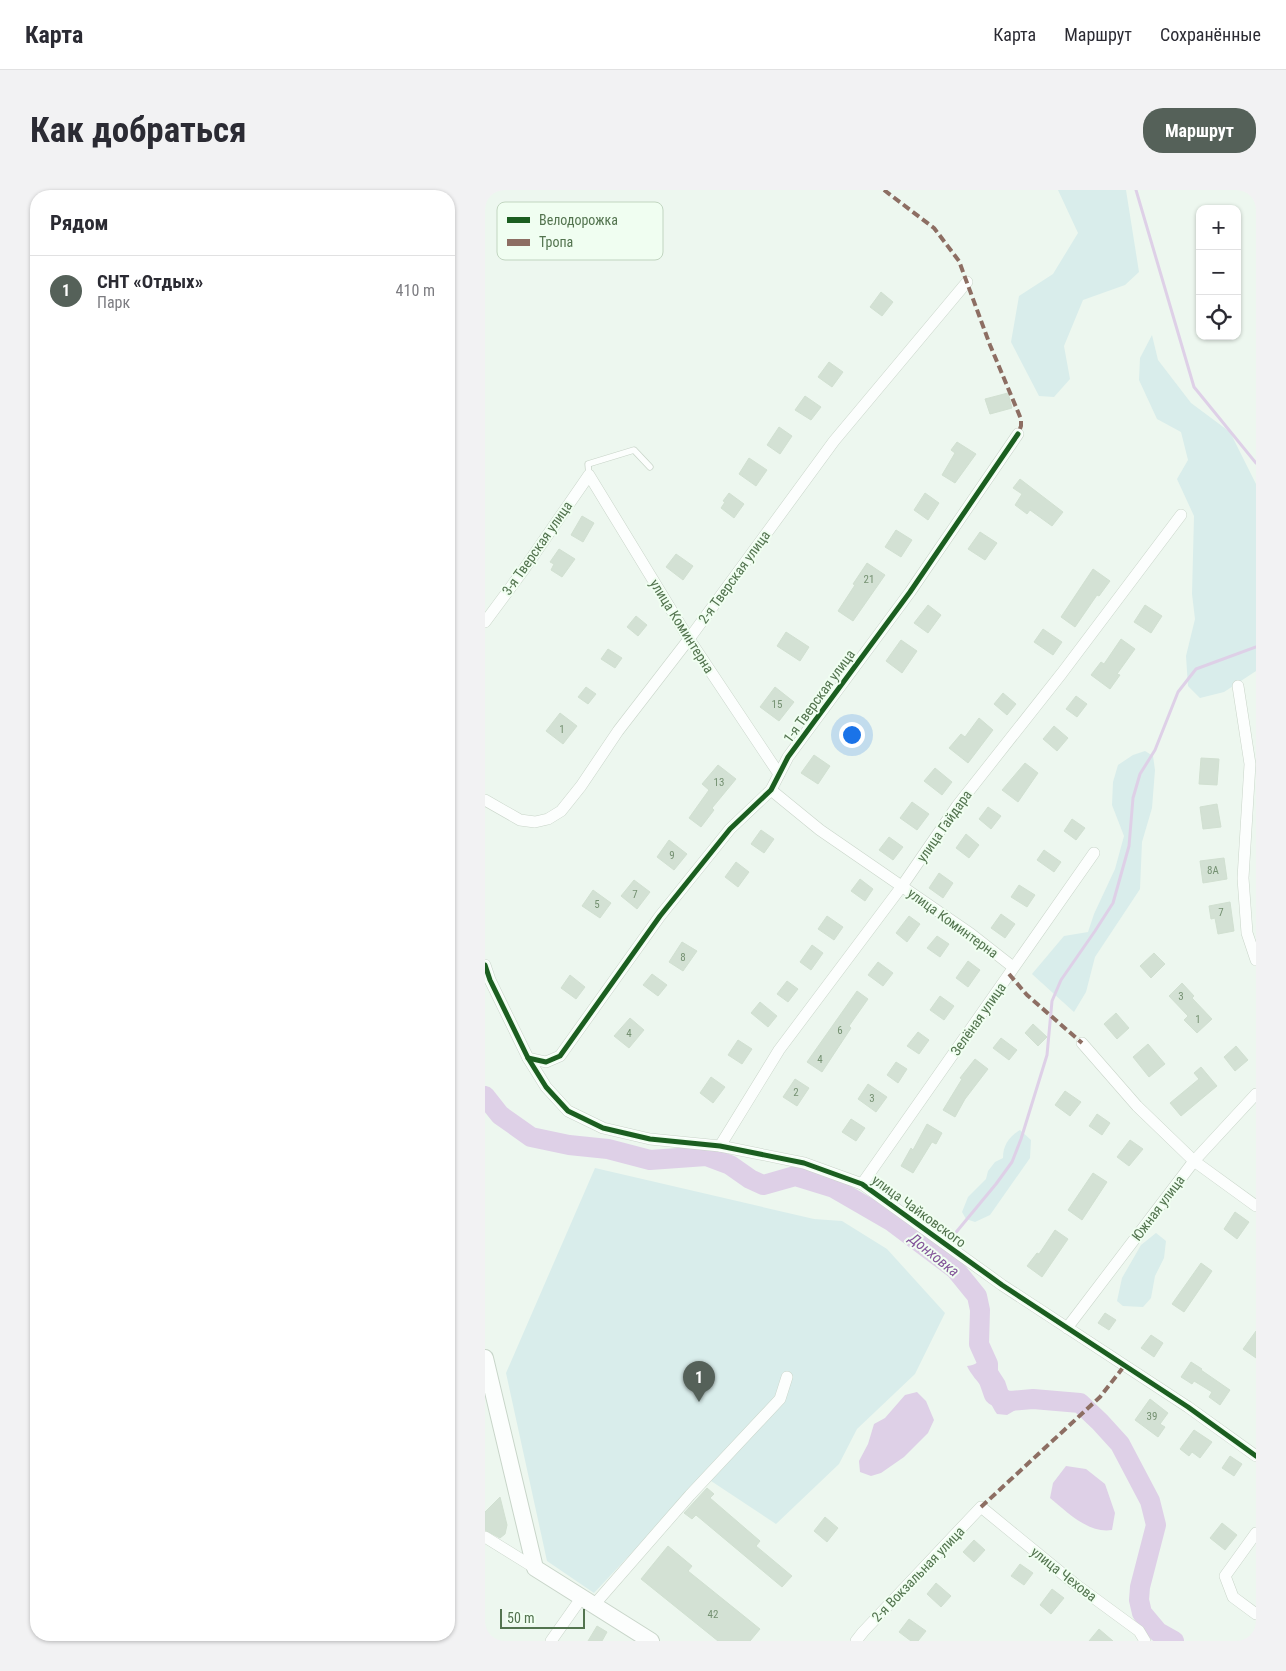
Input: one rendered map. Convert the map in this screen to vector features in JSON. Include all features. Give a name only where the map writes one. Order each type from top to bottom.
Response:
[{"type":"street","name":"2-я Тверская улица","points":[[485,800],[520,820],[535,822],[548,819],[561,811],[581,786],[618,731],[689,639],[834,441],[967,282]]},
{"type":"street","name":"1-я Тверская улица","points":[[528,1058],[546,1062],[560,1056],[660,916],[730,829],[771,790],[788,757],[909,592],[1018,434]]},
{"type":"street","name":"улица Коминтерна","points":[[589,474],[689,639],[779,774]]},
{"type":"street","name":"3-я Тверская улица","points":[[485,622],[522,572],[589,474]]},
{"type":"street","name":"улица Гайдара","points":[[720,1146],[779,1050],[902,886],[957,806],[1062,673],[1181,515]]},
{"type":"street","points":[[1238,686],[1250,764],[1243,878],[1247,933],[1256,960]]},
{"type":"street","name":"улица Коминтерна","points":[[771,790],[820,830],[971,934],[1013,967]]},
{"type":"street","name":"Зелёная улица","points":[[862,1184],[1094,854]]},
{"type":"street","name":"улица Чайковского","points":[[485,965],[489,980],[528,1058],[546,1086],[568,1111],[603,1128],[650,1138],[720,1146],[804,1163],[862,1184],[1002,1285],[1188,1407],[1256,1456]]},
{"type":"street","points":[[1081,1043],[1137,1106],[1194,1161],[1256,1206]]},
{"type":"street","name":"Южная улица","points":[[1067,1328],[1194,1161],[1256,1094]]},
{"type":"street","points":[[485,1358],[535,1568]]},
{"type":"street","points":[[551,1641],[780,1399],[787,1378]]},
{"type":"street","name":"2-я Вокзальная улица","points":[[856,1641],[981,1507]]},
{"type":"street","name":"улица Чехова","points":[[981,1507],[1075,1584],[1139,1631],[1145,1641]]},
{"type":"street","points":[[1256,1533],[1225,1576],[1233,1597],[1256,1614]]},
{"type":"street","points":[[485,1537],[651,1641]]},
{"type":"lane","points":[[589,474],[588,464],[634,450],[649,467]]},
{"type":"shaded area","points":[[1058,190],[1126,190],[1139,272],[1125,285],[1083,300],[1064,346],[1070,379],[1054,397],[1039,396],[1011,342],[1019,296],[1053,274],[1078,233]]},
{"type":"shaded area","points":[[1152,335],[1158,360],[1191,403],[1230,432],[1256,484],[1256,671],[1224,692],[1200,698],[1188,686],[1186,656],[1195,619],[1192,594],[1194,516],[1177,479],[1188,460],[1181,432],[1157,419],[1139,380],[1140,358]]},
{"type":"shaded area","points":[[1145,751],[1153,756],[1155,770],[1152,808],[1142,842],[1140,889],[1095,957],[1086,992],[1074,1012],[1032,974],[1064,936],[1088,932],[1094,914],[1115,869],[1124,836],[1112,805],[1113,782],[1118,765],[1133,755]]},
{"type":"shaded area","points":[[1020,1130],[1031,1140],[1030,1158],[990,1215],[975,1222],[966,1219],[962,1212],[968,1197],[986,1179],[988,1171],[995,1162],[1003,1158],[1007,1142]]},
{"type":"shaded area","points":[[595,1168],[814,1219],[842,1221],[887,1249],[945,1313],[915,1374],[857,1429],[839,1464],[776,1524],[702,1475],[683,1498],[594,1593],[547,1561],[506,1373]]},
{"type":"shaded area","points":[[1156,1233],[1166,1241],[1164,1258],[1155,1276],[1151,1298],[1143,1307],[1123,1306],[1117,1301],[1122,1278],[1141,1245]]},
{"type":"shaded area","points":[[983,1353],[989,1356],[1005,1381],[1008,1390],[1025,1400],[1019,1408],[1007,1415],[997,1414],[967,1366],[977,1362]]},
{"type":"shaded area","points":[[917,1392],[926,1401],[934,1420],[928,1433],[904,1457],[881,1473],[871,1476],[860,1472],[859,1461],[868,1444],[874,1424],[885,1418],[905,1395]]},
{"type":"shaded area","points":[[1066,1466],[1086,1469],[1105,1484],[1115,1513],[1112,1530],[1095,1529],[1079,1521],[1050,1498],[1053,1483]]},
{"type":"building","points":[[881,292],[893,302],[882,316],[870,307]]},
{"type":"building","points":[[829,362],[843,372],[832,387],[818,377]]},
{"type":"building","points":[[1008,393],[1012,408],[990,414],[985,399]]},
{"type":"building","points":[[805,396],[821,407],[811,420],[795,410]]},
{"type":"building","points":[[779,427],[792,436],[780,454],[767,445]]},
{"type":"building","points":[[957,442],[976,454],[955,483],[942,475],[955,453],[951,450]]},
{"type":"building","points":[[749,458],[767,470],[756,486],[739,474]]},
{"type":"building","points":[[1020,479],[1063,512],[1052,526],[1030,510],[1027,514],[1015,505],[1022,494],[1013,488]]},
{"type":"building","points":[[729,493],[744,504],[734,518],[721,508],[725,502],[723,501]]},
{"type":"building","points":[[925,493],[939,503],[928,520],[914,510]]},
{"type":"building","points":[[582,516],[594,523],[583,542],[571,535]]},
{"type":"building","points":[[896,530],[912,540],[901,557],[885,547]]},
{"type":"building","points":[[980,532],[997,543],[985,560],[968,549]]},
{"type":"building","points":[[559,549],[575,559],[562,577],[551,570],[554,564],[550,562]]},
{"type":"building","points":[[676,554],[693,566],[683,580],[666,567]]},
{"type":"building","points":[[867,563],[885,575],[853,621],[838,611]]},
{"type":"building","points":[[1093,569],[1110,581],[1099,596],[1097,595],[1075,627],[1061,617]]},
{"type":"building","points":[[928,605],[941,615],[928,633],[914,623]]},
{"type":"building","points":[[1145,605],[1162,616],[1151,633],[1134,622]]},
{"type":"building","points":[[636,616],[647,625],[638,636],[627,627]]},
{"type":"building","points":[[1043,629],[1062,642],[1053,655],[1034,642]]},
{"type":"building","points":[[786,632],[809,647],[800,661],[777,646]]},
{"type":"building","points":[[1121,639],[1135,649],[1117,674],[1120,675],[1110,689],[1091,675],[1101,662],[1104,664]]},
{"type":"building","points":[[901,640],[917,651],[902,673],[886,661]]},
{"type":"building","points":[[608,649],[622,658],[615,668],[601,659]]},
{"type":"building","points":[[586,687],[596,694],[588,704],[578,697]]},
{"type":"building","points":[[775,687],[794,702],[779,721],[760,707]]},
{"type":"building","points":[[1003,693],[1016,704],[1007,715],[994,704]]},
{"type":"building","points":[[1076,696],[1087,704],[1077,717],[1066,709]]},
{"type":"building","points":[[560,713],[577,726],[563,744],[546,731]]},
{"type":"building","points":[[979,718],[993,730],[968,763],[949,748],[961,734],[965,737]]},
{"type":"building","points":[[1054,726],[1068,738],[1057,751],[1043,739]]},
{"type":"building","points":[[814,755],[830,766],[818,784],[801,773]]},
{"type":"building","points":[[1201,758],[1219,759],[1217,785],[1199,784]]},
{"type":"building","points":[[1025,763],[1038,773],[1018,802],[1002,790]]},
{"type":"building","points":[[718,765],[736,779],[712,808],[714,810],[701,827],[689,818],[709,790],[702,784]]},
{"type":"building","points":[[935,768],[952,782],[942,795],[924,781]]},
{"type":"building","points":[[912,802],[929,814],[917,830],[900,818]]},
{"type":"building","points":[[1217,804],[1221,827],[1203,829],[1200,807]]},
{"type":"building","points":[[988,807],[1001,816],[991,829],[979,819]]},
{"type":"building","points":[[1072,819],[1085,828],[1076,840],[1064,831]]},
{"type":"building","points":[[761,830],[774,839],[764,853],[751,844]]},
{"type":"building","points":[[966,834],[979,845],[969,858],[956,848]]},
{"type":"building","points":[[889,837],[903,847],[893,860],[879,850]]},
{"type":"building","points":[[669,840],[687,854],[674,870],[657,857]]},
{"type":"building","points":[[1044,850],[1061,862],[1054,872],[1037,860]]},
{"type":"building","points":[[1224,858],[1227,879],[1203,883],[1200,861]]},
{"type":"building","points":[[736,862],[749,872],[738,887],[725,877]]},
{"type":"building","points":[[939,873],[953,883],[943,898],[929,888]]},
{"type":"building","points":[[860,879],[873,889],[865,901],[851,891]]},
{"type":"building","points":[[634,880],[650,892],[637,909],[621,896]]},
{"type":"building","points":[[1019,885],[1035,895],[1027,907],[1011,897]]},
{"type":"building","points":[[593,890],[611,903],[600,918],[582,906]]},
{"type":"building","points":[[1230,902],[1234,931],[1218,934],[1215,918],[1211,919],[1209,906]]},
{"type":"building","points":[[1001,914],[1015,924],[1005,938],[991,928]]},
{"type":"building","points":[[827,916],[843,927],[834,940],[818,929]]},
{"type":"building","points":[[909,916],[920,924],[907,942],[896,933]]},
{"type":"building","points":[[937,936],[949,944],[940,957],[927,948]]},
{"type":"building","points":[[682,942],[697,951],[683,971],[669,962]]},
{"type":"building","points":[[812,945],[823,953],[811,970],[800,962]]},
{"type":"building","points":[[1154,953],[1165,964],[1151,978],[1140,966]]},
{"type":"building","points":[[968,961],[980,970],[968,987],[956,978]]},
{"type":"building","points":[[878,962],[893,973],[883,986],[868,975]]},
{"type":"building","points":[[652,974],[667,985],[658,996],[643,985]]},
{"type":"building","points":[[570,975],[585,987],[576,999],[561,988]]},
{"type":"building","points":[[787,981],[798,989],[788,1002],[777,994]]},
{"type":"building","points":[[1182,983],[1194,996],[1192,998],[1212,1019],[1197,1033],[1184,1020],[1188,1016],[1169,996]]},
{"type":"building","points":[[857,991],[868,999],[849,1026],[851,1028],[822,1072],[807,1062]]},
{"type":"building","points":[[940,996],[954,1006],[944,1020],[930,1010]]},
{"type":"building","points":[[760,1002],[777,1016],[768,1027],[751,1013]]},
{"type":"building","points":[[1116,1013],[1129,1028],[1117,1039],[1104,1024]]},
{"type":"building","points":[[630,1018],[644,1030],[629,1048],[614,1036]]},
{"type":"building","points":[[1033,1024],[1047,1037],[1038,1046],[1025,1033]]},
{"type":"building","points":[[918,1032],[929,1040],[919,1054],[907,1046]]},
{"type":"building","points":[[1001,1038],[1017,1050],[1009,1060],[993,1048]]},
{"type":"building","points":[[738,1040],[752,1049],[742,1064],[728,1055]]},
{"type":"building","points":[[1148,1044],[1165,1064],[1149,1077],[1133,1057]]},
{"type":"building","points":[[1236,1046],[1248,1060],[1235,1071],[1224,1057]]},
{"type":"building","points":[[975,1059],[988,1069],[965,1099],[955,1117],[943,1110],[962,1079],[960,1078]]},
{"type":"building","points":[[896,1062],[907,1069],[898,1083],[887,1075]]},
{"type":"building","points":[[1201,1067],[1217,1086],[1181,1116],[1170,1103],[1199,1079],[1194,1073]]},
{"type":"building","points":[[711,1077],[725,1087],[713,1103],[700,1093]]},
{"type":"building","points":[[795,1079],[809,1088],[797,1106],[783,1097]]},
{"type":"building","points":[[868,1084],[887,1097],[876,1112],[858,1099]]},
{"type":"building","points":[[1065,1091],[1081,1102],[1070,1116],[1055,1105]]},
{"type":"building","points":[[1097,1114],[1110,1123],[1102,1135],[1089,1126]]},
{"type":"building","points":[[851,1119],[865,1128],[856,1141],[842,1132]]},
{"type":"building","points":[[927,1124],[942,1133],[936,1144],[932,1142],[913,1173],[901,1166],[911,1148],[913,1150]]},
{"type":"building","points":[[1130,1140],[1143,1149],[1129,1166],[1117,1157]]},
{"type":"building","points":[[1093,1173],[1107,1182],[1082,1220],[1068,1210]]},
{"type":"building","points":[[1235,1212],[1249,1222],[1237,1239],[1224,1229]]},
{"type":"building","points":[[1055,1230],[1068,1239],[1042,1277],[1027,1266],[1037,1253],[1039,1254]]},
{"type":"building","points":[[1201,1263],[1212,1271],[1184,1312],[1172,1304]]},
{"type":"building","points":[[1105,1313],[1116,1320],[1109,1330],[1098,1323]]},
{"type":"building","points":[[1256,1331],[1256,1358],[1243,1349]]},
{"type":"building","points":[[1151,1335],[1163,1343],[1154,1357],[1141,1348]]},
{"type":"building","points":[[1191,1362],[1230,1390],[1220,1405],[1209,1397],[1212,1392],[1194,1381],[1192,1384],[1181,1377]]},
{"type":"building","points":[[1150,1399],[1168,1413],[1160,1424],[1165,1427],[1158,1437],[1135,1420]]},
{"type":"building","points":[[1194,1430],[1212,1442],[1200,1458],[1192,1452],[1189,1456],[1180,1449]]},
{"type":"building","points":[[1230,1456],[1242,1464],[1234,1476],[1222,1468]]},
{"type":"building","points":[[707,1488],[714,1494],[710,1498],[760,1541],[756,1546],[792,1576],[782,1587],[696,1515],[692,1519],[684,1513]]},
{"type":"building","points":[[500,1497],[507,1525],[505,1534],[500,1538],[485,1530],[485,1512]]},
{"type":"building","points":[[825,1517],[838,1528],[827,1542],[814,1531]]},
{"type":"building","points":[[1222,1523],[1237,1535],[1225,1550],[1210,1538]]},
{"type":"building","points":[[974,1540],[985,1550],[974,1562],[963,1552]]},
{"type":"building","points":[[668,1546],[692,1566],[688,1571],[760,1629],[750,1641],[718,1641],[641,1579]]},
{"type":"building","points":[[1020,1564],[1033,1573],[1024,1585],[1011,1576]]},
{"type":"building","points":[[936,1583],[951,1596],[941,1607],[927,1594]]},
{"type":"building","points":[[1052,1589],[1064,1598],[1051,1614],[1040,1605]]},
{"type":"building","points":[[909,1619],[926,1631],[918,1641],[911,1641],[899,1632]]},
{"type":"building","points":[[597,1626],[607,1632],[602,1641],[588,1641]]},
{"type":"building","points":[[1099,1629],[1113,1641],[1089,1641]]},
{"type":"waterway","points":[[1136,190],[1194,387],[1256,463]]},
{"type":"waterway","points":[[948,1242],[1012,1162],[1047,1055],[1052,1001],[1061,980],[1113,903],[1129,846],[1133,798],[1140,774],[1155,750],[1178,692],[1196,669],[1256,647]]},
{"type":"waterway","name":"Донховка","points":[[485,1096],[500,1115],[531,1137],[569,1145],[608,1149],[650,1160],[706,1156],[730,1165],[750,1179],[763,1185],[795,1176],[834,1188],[891,1221],[955,1269],[977,1296],[980,1310],[979,1344],[988,1364],[988,1378],[994,1395],[1010,1401],[1033,1399],[1080,1403],[1120,1444],[1150,1501],[1156,1525],[1140,1587],[1139,1600],[1142,1613],[1158,1632],[1174,1641]]},
{"type":"waterway","points":[[946,1248],[945,1253],[955,1269]]},
{"type":"marked path","points":[[884,190],[934,228],[959,261],[990,345],[1021,419],[1018,434]]},
{"type":"marked path","points":[[1009,974],[1027,995],[1082,1043]]},
{"type":"marked path","points":[[981,1507],[1100,1397],[1125,1365]]},
{"type":"cycle path","points":[[528,1058],[546,1062],[560,1056],[660,916],[730,829],[771,790],[788,757],[910,592],[1018,434]]},
{"type":"cycle path","points":[[485,965],[490,980],[528,1058],[546,1087],[568,1111],[603,1128],[650,1139],[720,1146],[804,1163],[862,1184],[1002,1285],[1188,1407],[1256,1456]]},
{"type":"place","name":"СНТ «Отдых»","points":[[699,1402]]}]
